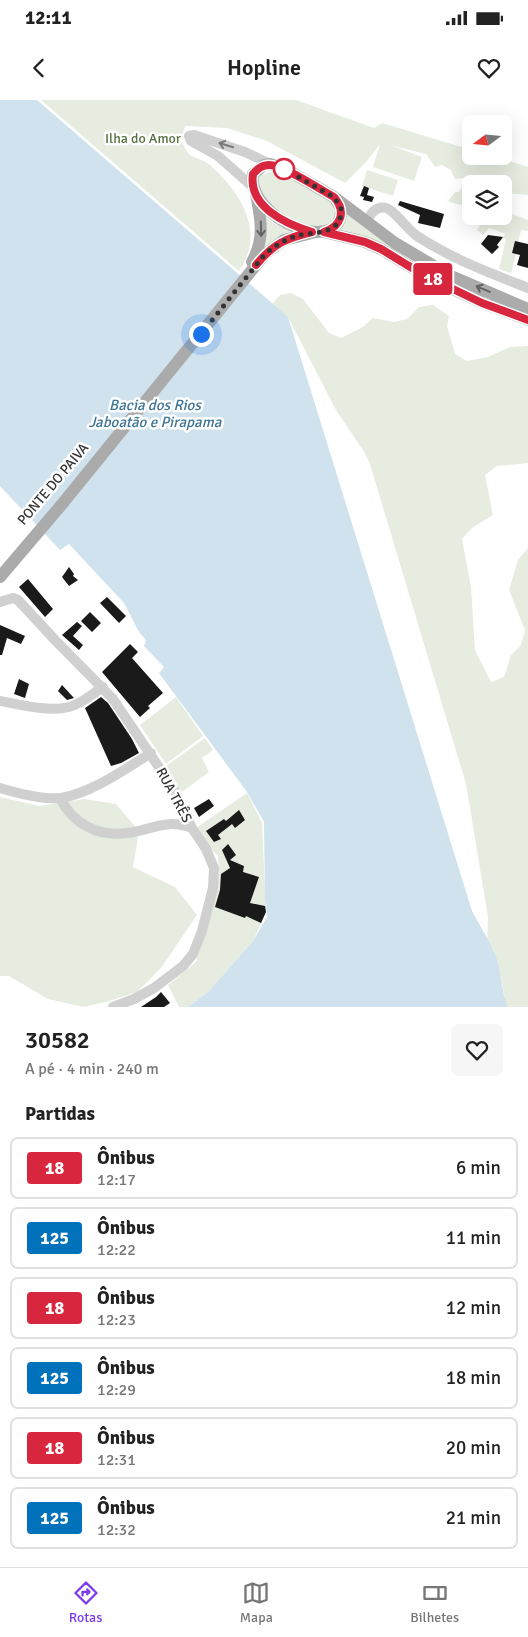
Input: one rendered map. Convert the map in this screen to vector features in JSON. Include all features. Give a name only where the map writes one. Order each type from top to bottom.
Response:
[{"type":"main road","points":[[254,263],[261,242],[262,230],[254,191],[253,174],[264,165],[270,164],[289,171],[334,197],[395,243],[451,276],[528,308]]},
{"type":"main road","points":[[254,191],[262,204],[277,218],[293,226],[365,242],[482,303],[528,320]]},
{"type":"main road","points":[[254,263],[279,243],[296,236],[330,230],[336,225],[341,213],[339,203],[334,197]]},
{"type":"main road","name":"PONTE DO PAIVA","points":[[29,540],[254,263]]},
{"type":"main road","points":[[0,568],[29,540]]},
{"type":"main road","points":[[0,577],[29,540]]},
{"type":"street","points":[[254,191],[218,156],[191,141],[189,136],[194,135],[237,148],[270,164]]},
{"type":"street","points":[[366,221],[376,209],[385,207],[391,210],[406,227],[435,247],[468,264],[528,288]]},
{"type":"street","name":"RUA TRÊS","points":[[0,602],[13,598],[18,600],[103,687],[151,753],[176,792],[192,828],[206,849],[214,868],[213,888],[202,931],[193,954],[183,966],[154,988],[134,999],[113,1007]]},
{"type":"street","points":[[0,701],[54,709],[70,707],[103,687]]},
{"type":"street","points":[[0,788],[36,796],[60,798],[79,793],[102,782],[151,753]]},
{"type":"street","points":[[60,798],[66,811],[75,820],[89,828],[111,834],[128,833],[166,824],[180,824],[192,828]]},
{"type":"green space","name":"Ilha do Amor","points":[[41,100],[296,100],[374,128],[382,123],[462,147],[462,165],[512,165],[512,162],[528,167],[528,195],[512,194],[512,175],[462,175],[462,178],[455,179],[451,170],[442,165],[435,167],[426,154],[390,145],[422,157],[414,181],[373,167],[380,144],[366,162],[345,183],[267,141],[227,128],[185,126],[181,141],[187,152],[208,163],[221,176],[240,201],[246,214],[250,228],[250,242],[247,256],[239,271]]},
{"type":"green space","points":[[367,170],[398,180],[393,196],[362,186]]},
{"type":"green space","points":[[273,171],[282,173],[334,203],[336,219],[321,229],[282,222],[255,182],[260,176]]},
{"type":"green space","points":[[462,187],[462,205],[448,201],[455,192],[459,192]]},
{"type":"green space","points":[[260,209],[273,223],[295,233],[262,255]]},
{"type":"green space","points":[[346,210],[429,266],[425,272],[337,229]]},
{"type":"green space","points":[[512,214],[528,220],[528,231],[521,230],[518,242],[515,241],[512,253],[516,254],[511,273],[499,269],[506,239],[503,237],[506,234],[489,228],[483,235],[477,230],[480,225],[512,225]]},
{"type":"green space","points":[[291,293],[303,299],[329,333],[341,338],[363,327],[373,318],[394,322],[407,319],[419,307],[433,305],[449,316],[447,326],[455,354],[467,361],[488,357],[510,347],[528,346],[528,463],[497,466],[485,475],[493,515],[472,528],[462,539],[471,587],[475,650],[491,682],[504,677],[511,655],[521,645],[525,630],[509,590],[518,560],[528,548],[528,1007],[508,1007],[501,976],[487,951],[488,917],[466,784],[370,464],[365,453],[336,410],[288,317],[272,304],[280,295]]},
{"type":"green space","points":[[176,697],[203,736],[166,764],[140,725]]},
{"type":"green space","points":[[205,738],[213,750],[202,758],[209,772],[182,792],[166,766]]},
{"type":"green space","points":[[247,793],[262,823],[266,912],[253,941],[208,992],[188,1007],[179,1007],[168,985],[196,962],[219,875],[218,856],[204,842],[196,828]]},
{"type":"green space","points":[[0,797],[39,806],[85,799],[116,804],[139,831],[133,867],[175,887],[197,915],[161,968],[137,992],[84,1007],[48,999],[9,976],[0,976]]},
{"type":"water","name":"Bacia dos Rios Jaboatão e Pirapama","points":[[0,100],[37,100],[288,317],[472,911],[496,957],[508,1007],[188,1007],[208,992],[253,941],[267,917],[264,822],[247,792],[159,673],[164,667],[144,646],[146,640],[139,632],[124,603],[69,544],[60,550],[0,486]]},
{"type":"building","points":[[364,186],[369,188],[367,195],[374,197],[372,202],[363,200],[364,197],[360,196]]},
{"type":"building","points":[[400,201],[444,214],[440,228],[418,223],[420,215],[398,205]]},
{"type":"building","points":[[488,235],[503,237],[497,245],[499,247],[492,254],[481,244]]},
{"type":"building","points":[[515,241],[528,244],[528,268],[517,265],[520,255],[512,253]]},
{"type":"building","points":[[69,567],[74,574],[73,576],[78,580],[69,586],[62,577]]},
{"type":"building","points":[[28,579],[53,609],[45,617],[19,587]]},
{"type":"building","points":[[107,597],[126,616],[119,623],[100,603]]},
{"type":"building","points":[[90,612],[101,623],[92,632],[81,621]]},
{"type":"building","points":[[77,622],[82,626],[73,636],[83,645],[79,650],[62,635]]},
{"type":"building","points":[[0,625],[25,636],[21,644],[7,638],[2,655],[0,655]]},
{"type":"building","points":[[130,644],[138,652],[132,658],[163,693],[148,706],[150,708],[140,717],[102,672]]},
{"type":"building","points":[[19,679],[29,684],[25,698],[14,694]]},
{"type":"building","points":[[62,685],[74,698],[67,700],[58,691]]},
{"type":"building","points":[[101,697],[108,703],[139,753],[111,766],[85,708]]},
{"type":"building","points":[[209,799],[214,806],[199,817],[194,808]]},
{"type":"building","points":[[239,810],[245,820],[235,828],[232,824],[218,835],[221,839],[214,842],[206,831],[224,819],[226,821]]},
{"type":"building","points":[[228,844],[236,855],[230,860],[244,866],[243,872],[259,877],[250,903],[265,906],[266,912],[261,923],[246,916],[245,918],[215,907],[220,890],[221,874],[230,868],[222,850]]},
{"type":"building","points":[[161,992],[170,1003],[164,1007],[141,1007],[156,997]]},
{"type":"bus line","name":"18","points":[[256,265],[265,254],[284,240],[312,232],[284,222],[262,204],[253,187],[253,174],[264,165],[270,164],[289,171],[334,197],[339,203],[341,213],[339,220],[330,230],[324,232],[365,242],[482,303],[528,320]]},
{"type":"route","points":[[201,334],[265,254],[274,246],[296,236],[330,230],[339,220],[341,208],[334,197],[284,169]]}]
